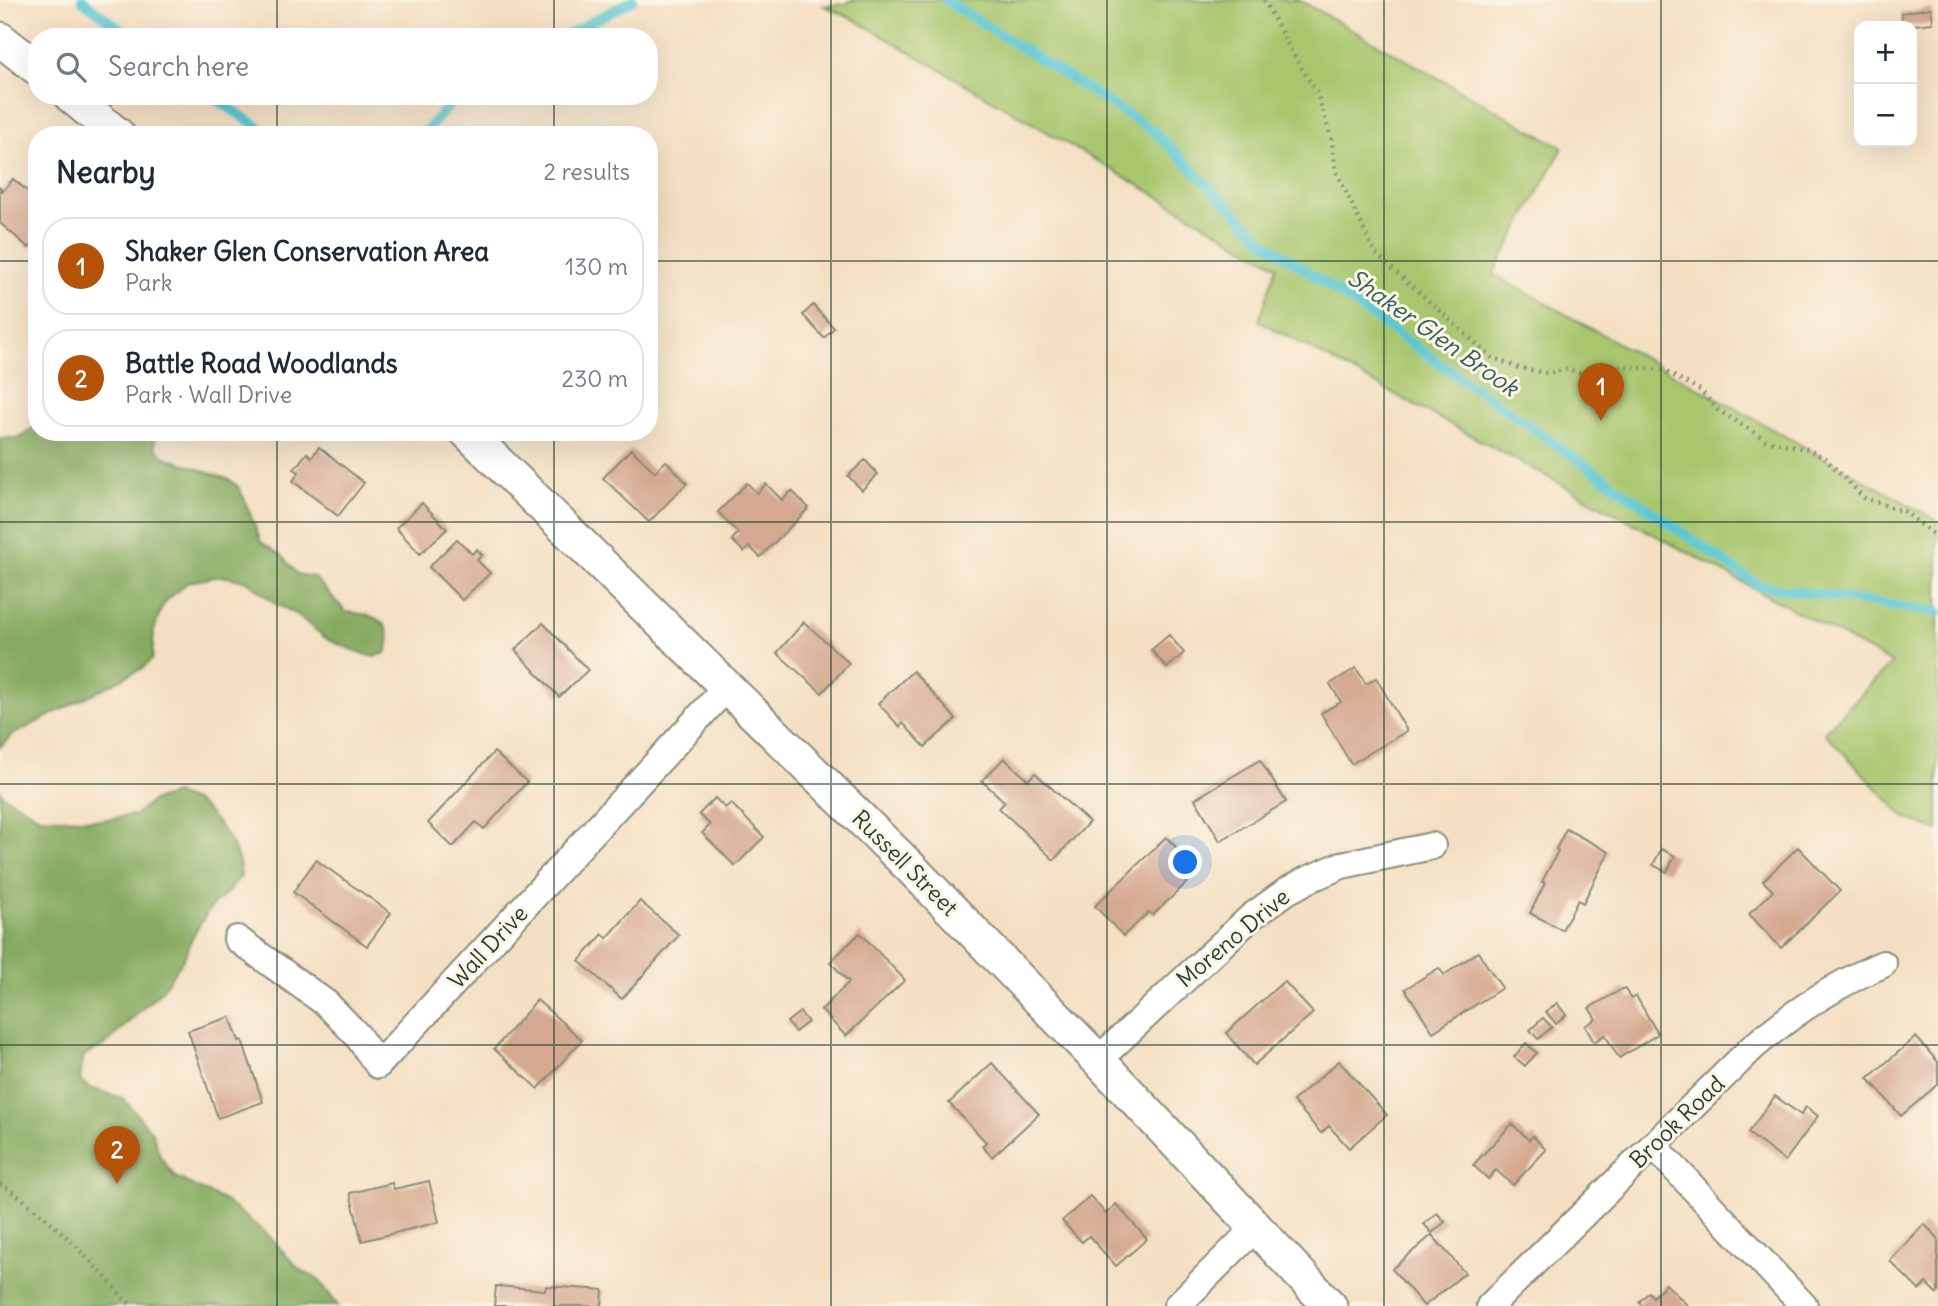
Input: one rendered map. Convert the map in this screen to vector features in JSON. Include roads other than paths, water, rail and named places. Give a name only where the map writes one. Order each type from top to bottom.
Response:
[{"type":"street","points":[[0,38],[28,61]]},
{"type":"street","points":[[82,105],[107,126]]},
{"type":"street","name":"Russell Street","points":[[476,441],[910,867],[1098,1060],[1330,1306]]},
{"type":"street","name":"Wall Drive","points":[[237,939],[327,1004],[357,1035],[379,1065],[726,688]]},
{"type":"street","name":"Moreno Drive","points":[[1098,1060],[1251,917],[1287,891],[1342,865],[1433,846]]},
{"type":"street","name":"Brook Road","points":[[1490,1306],[1772,1031],[1841,983],[1883,964]]},
{"type":"street","points":[[1653,1145],[1804,1306]]},
{"type":"street","points":[[1177,1306],[1256,1227]]},
{"type":"waterway","name":"Shaker Glen Brook","points":[[82,0],[119,28]]},
{"type":"waterway","name":"Shaker Glen Brook","points":[[581,28],[633,0]]},
{"type":"waterway","name":"Shaker Glen Brook","points":[[945,0],[1154,131],[1264,241],[1759,586],[1938,612]]},
{"type":"waterway","name":"Shaker Glen Brook","points":[[225,105],[257,126]]},
{"type":"waterway","name":"Shaker Glen Brook","points":[[430,126],[450,105]]},
{"type":"place","name":"Shaker Glen Conservation Area","points":[[1601,421]]},
{"type":"place","name":"Battle Road Woodlands","points":[[117,1184]]}]
